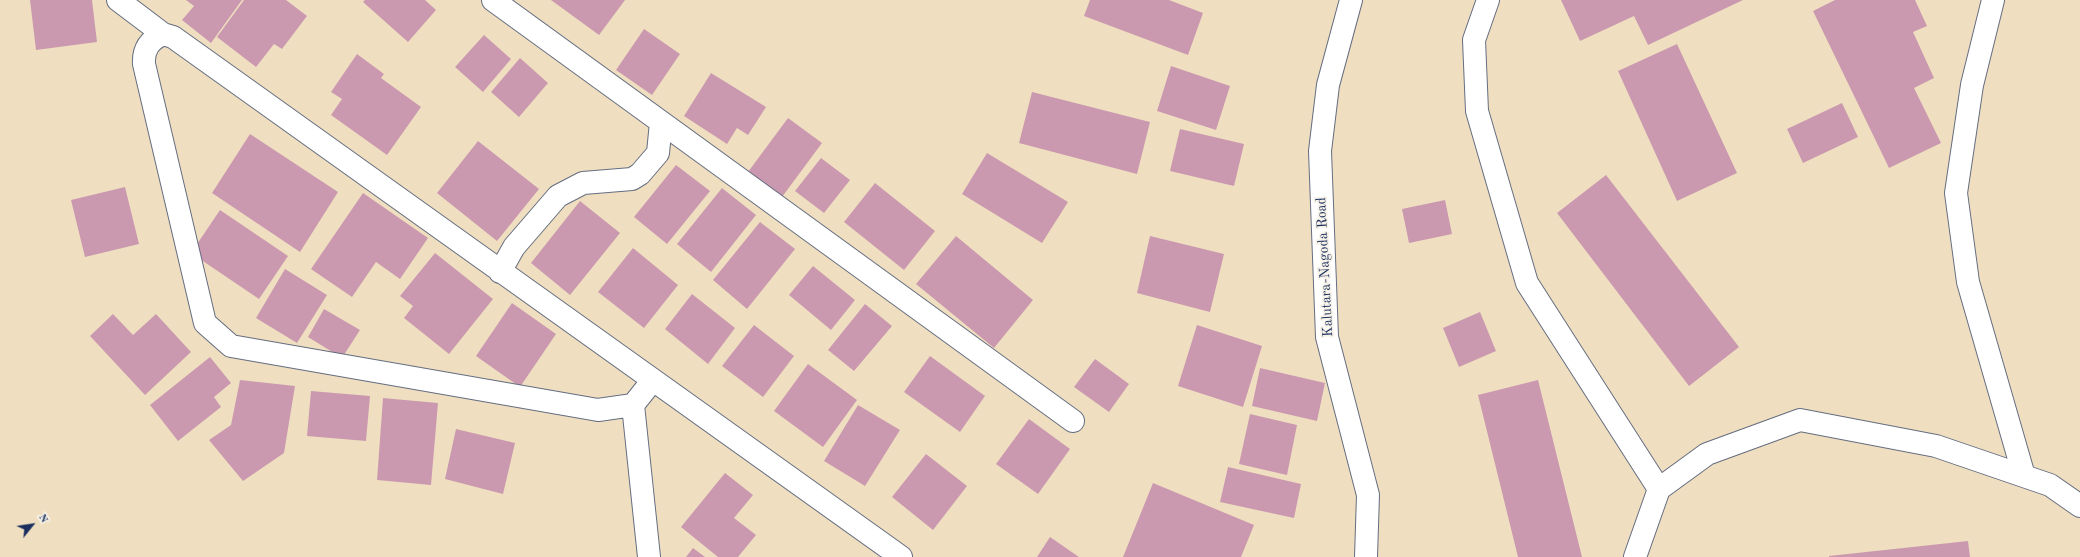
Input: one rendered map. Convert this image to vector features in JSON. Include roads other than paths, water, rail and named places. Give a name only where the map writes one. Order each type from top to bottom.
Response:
[{"type":"street","points":[[118,0],[163,34],[173,37],[901,557]]},
{"type":"street","points":[[493,0],[1073,421]]},
{"type":"street","name":"Kalutara-Nagoda Road","points":[[1351,0],[1328,85],[1320,159],[1327,337],[1368,495],[1366,557]]},
{"type":"street","points":[[1488,0],[1474,40],[1477,111],[1527,283],[1659,489]]},
{"type":"street","points":[[1994,0],[1972,85],[1956,193],[1968,282],[2024,476]]},
{"type":"street","points":[[163,34],[154,38],[148,45],[143,54],[144,64],[205,323],[232,346],[598,410],[633,405],[653,380]]},
{"type":"street","points":[[500,272],[514,247],[558,196],[583,183],[632,179],[640,174],[658,153],[660,122]]},
{"type":"street","points":[[633,405],[649,557]]},
{"type":"street","points":[[1635,557],[1659,489],[1707,454],[1800,420],[1936,446],[2050,485],[2080,506]]}]
